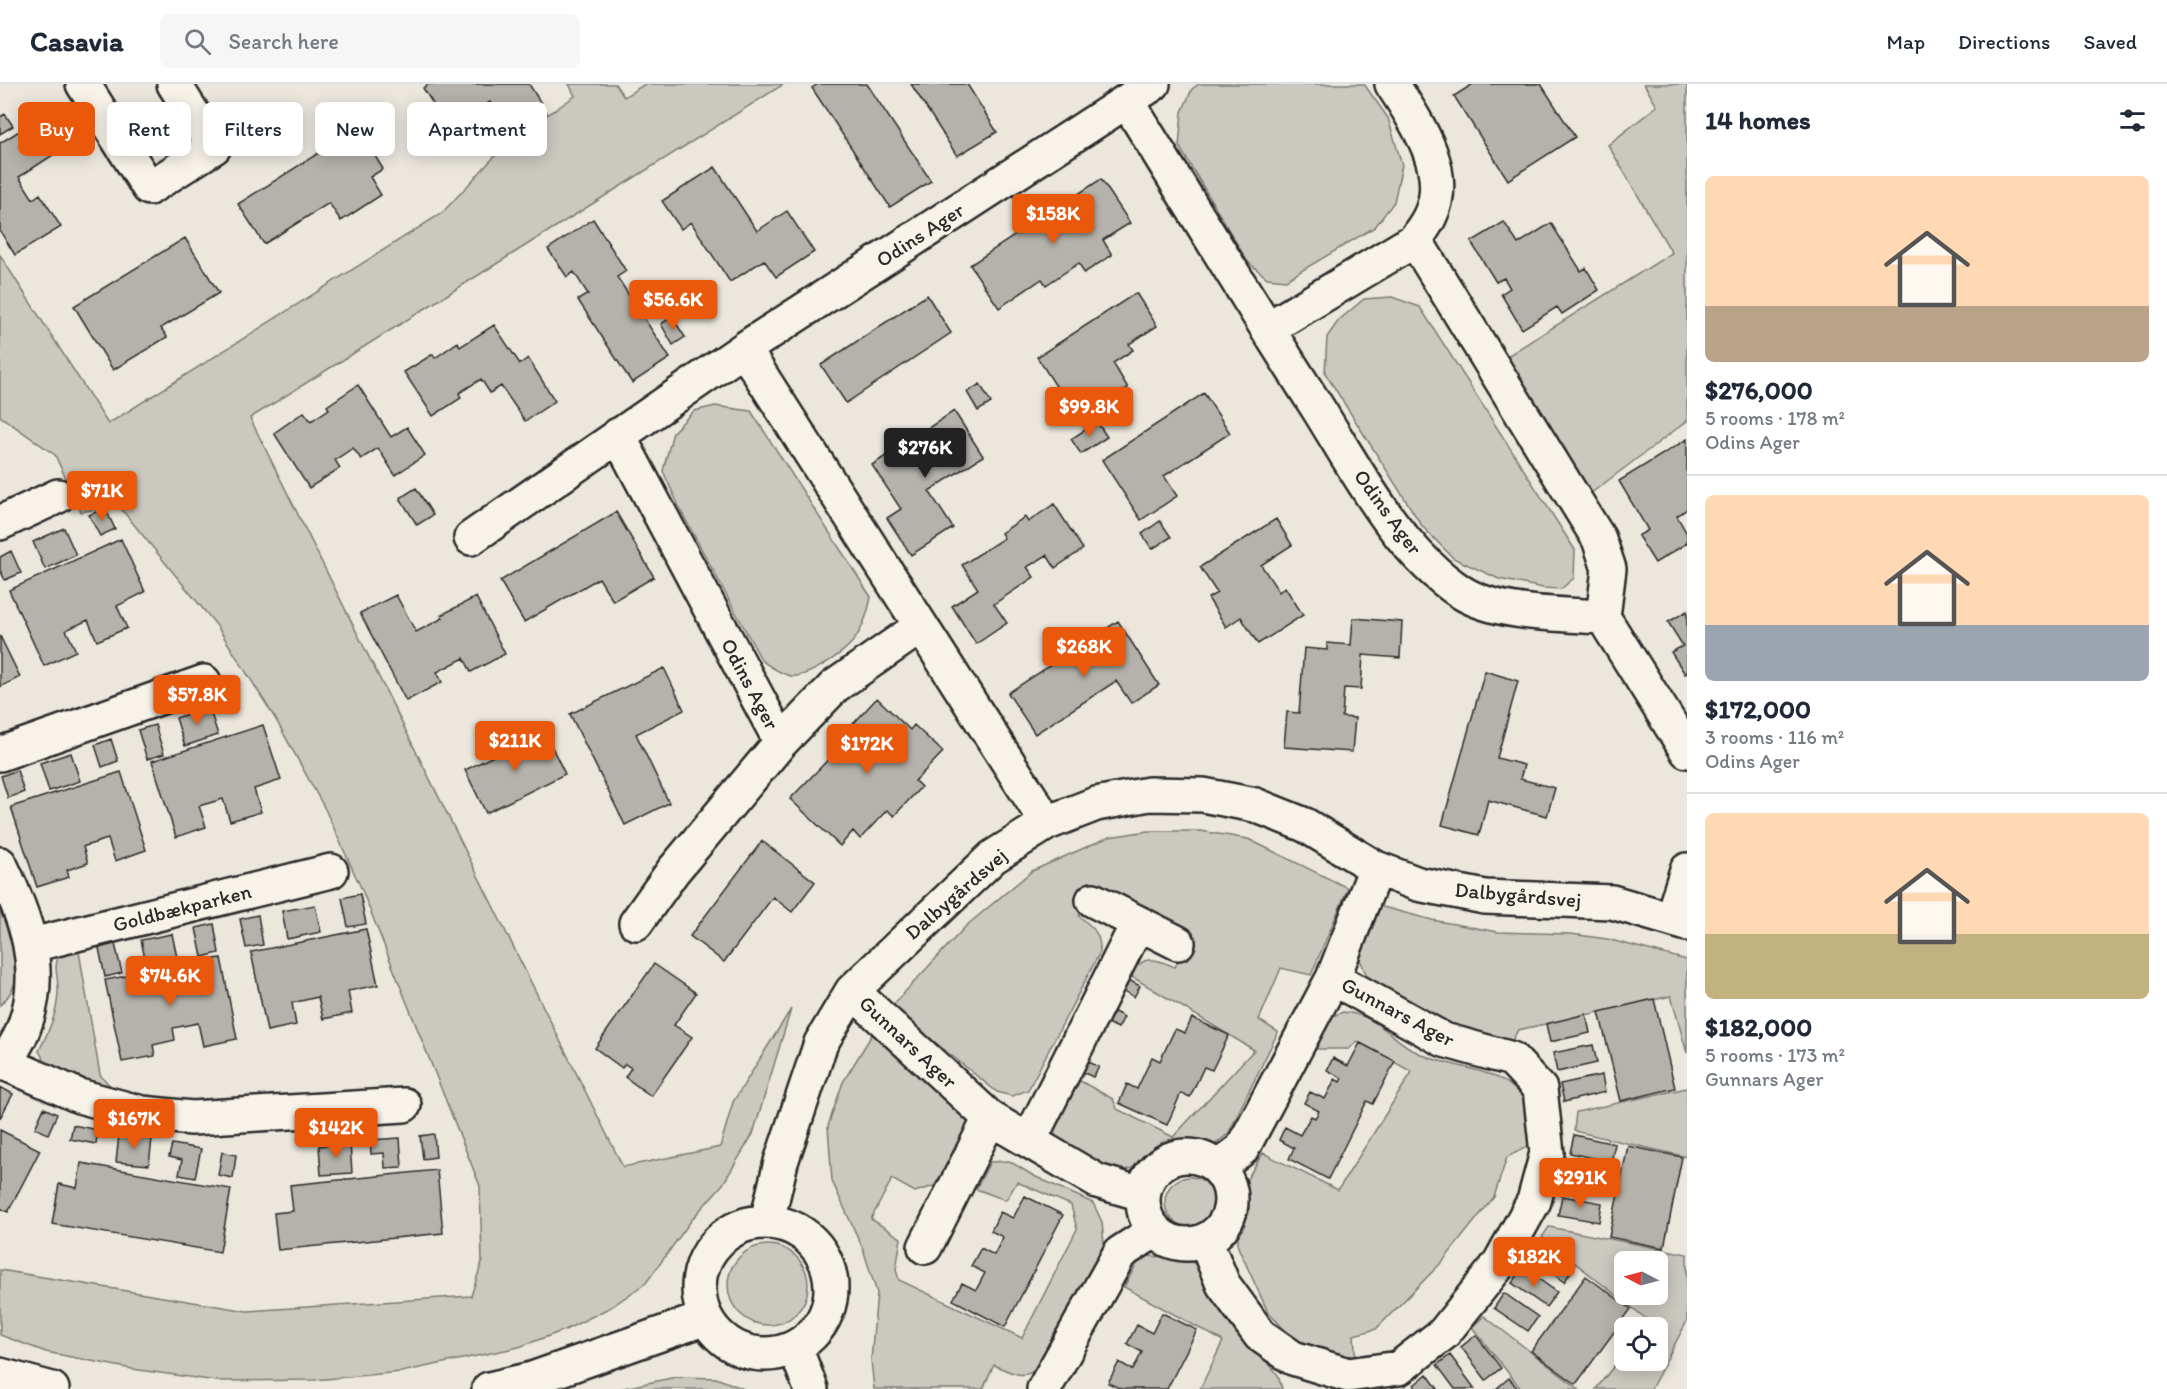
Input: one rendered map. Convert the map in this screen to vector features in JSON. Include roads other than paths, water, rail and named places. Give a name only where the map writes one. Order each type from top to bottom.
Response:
[{"type":"street","points":[[83,84],[149,188],[214,147],[174,84]]},
{"type":"street","points":[[1267,329],[1415,240],[1431,214],[1435,191],[1432,159],[1420,128],[1392,84]]},
{"type":"street","name":"Odins Ager","points":[[471,538],[744,349],[1140,93],[1267,329],[1401,536],[1431,569],[1463,594],[1510,609],[1603,617]]},
{"type":"street","points":[[1415,240],[1599,539],[1609,568],[1603,617],[1687,751]]},
{"type":"street","points":[[744,349],[1047,824]]},
{"type":"street","name":"Odins Ager","points":[[618,435],[781,742]]},
{"type":"street","points":[[0,523],[58,496]]},
{"type":"street","name":"Odins Ager","points":[[636,923],[673,871],[781,742],[835,686],[920,627]]},
{"type":"street","points":[[0,754],[204,682]]},
{"type":"street","name":"Dalbygårdsvej","points":[[766,1221],[781,1162],[821,1043],[852,991],[993,857],[1047,824],[1096,804],[1149,794],[1203,795],[1255,805],[1305,825],[1376,868],[1418,884],[1485,897],[1612,902],[1679,921]]},
{"type":"street","points":[[0,864],[19,904],[32,945],[32,991],[24,1028],[2,1062],[79,1096],[142,1113],[192,1118],[404,1105]]},
{"type":"street","name":"Gunnars Ager","points":[[1219,1167],[1242,1149],[1333,978],[1376,868]]},
{"type":"street","points":[[1679,921],[1687,870]]},
{"type":"street","name":"Goldbækparken","points":[[32,945],[331,871]]},
{"type":"street","points":[[1093,900],[1178,943]]},
{"type":"street","points":[[1029,1141],[1138,922]]},
{"type":"street","name":"Gunnars Ager","points":[[1205,1240],[1222,1284],[1260,1335],[1293,1358],[1348,1375],[1399,1368],[1444,1333],[1499,1264],[1534,1201],[1547,1153],[1540,1089],[1512,1059],[1443,1040],[1333,978]]},
{"type":"street","name":"Gunnars Ager","points":[[852,991],[990,1118],[1097,1181],[1143,1194]]},
{"type":"street","points":[[925,1247],[990,1118]]},
{"type":"street","points":[[1177,1156],[1206,1158],[1219,1167],[1228,1180],[1232,1211],[1219,1233],[1192,1245],[1172,1243],[1154,1231],[1146,1218],[1143,1194],[1152,1172],[1177,1156]]},
{"type":"street","points":[[766,1221],[788,1225],[807,1236],[822,1252],[830,1273],[831,1295],[825,1316],[813,1334],[795,1347],[775,1353],[754,1353],[735,1347],[718,1335],[706,1318],[699,1300],[699,1280],[709,1253],[729,1231],[747,1223],[766,1221]]},
{"type":"street","points":[[1044,1389],[1120,1253],[1154,1231]]},
{"type":"street","points":[[489,1389],[532,1379],[706,1318]]},
{"type":"street","points":[[795,1347],[811,1389]]},
{"type":"street","points":[[0,1375],[52,1389]]}]
